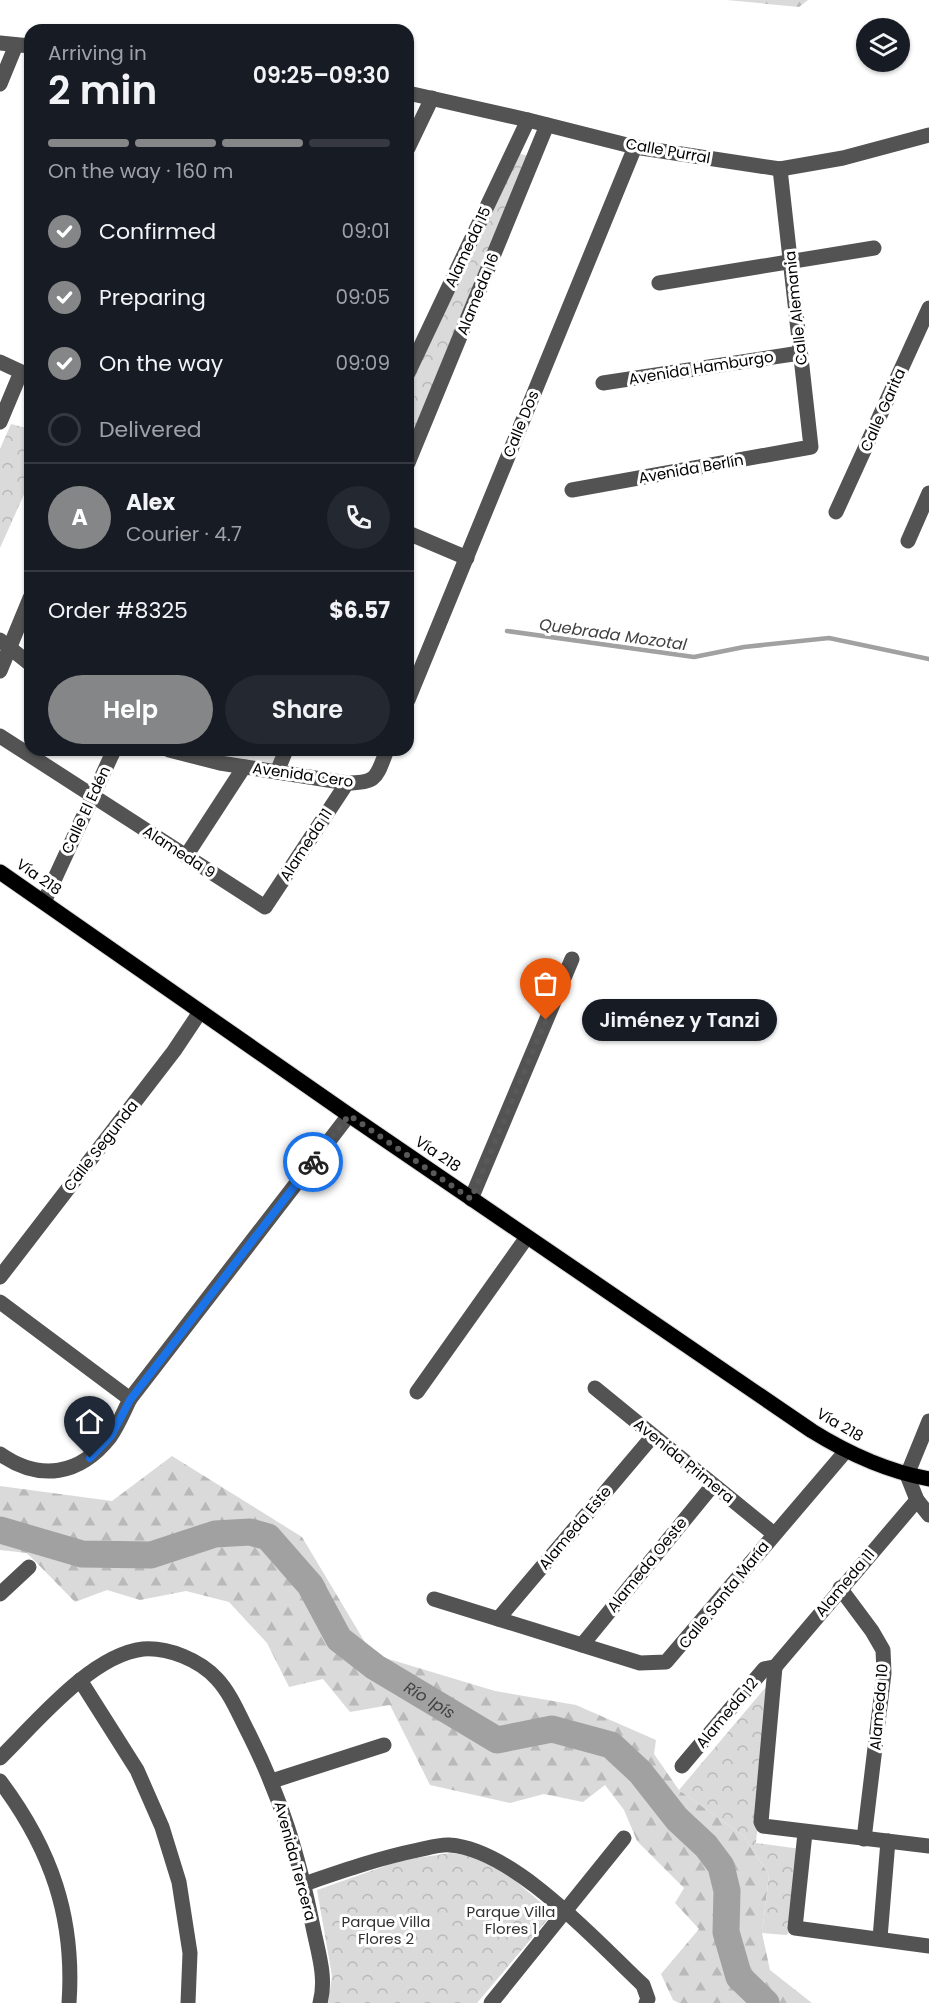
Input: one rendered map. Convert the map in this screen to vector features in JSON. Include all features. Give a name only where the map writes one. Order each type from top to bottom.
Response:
[{"type":"main road","name":"Vía 218","points":[[0,872],[471,1199],[845,1452],[907,1475],[929,1479]]},
{"type":"street","points":[[0,44],[23,45],[0,84]]},
{"type":"street","name":"Calle Purral","points":[[414,94],[547,124],[635,147],[780,169],[843,158],[929,135]]},
{"type":"street","points":[[414,136],[432,98]]},
{"type":"street","name":"Alameda 15","points":[[414,361],[528,120]]},
{"type":"street","name":"Alameda 16","points":[[414,448],[547,124]]},
{"type":"street","name":"Calle Dos","points":[[414,686],[635,147]]},
{"type":"street","name":"Calle Alemania","points":[[780,169],[811,447]]},
{"type":"street","points":[[659,283],[874,248]]},
{"type":"street","name":"Calle Garita","points":[[836,512],[929,308]]},
{"type":"street","name":"Avenida Hamburgo","points":[[603,383],[800,353]]},
{"type":"street","points":[[0,362],[24,374]]},
{"type":"street","points":[[0,422],[24,376]]},
{"type":"street","name":"Avenida Berlín","points":[[572,490],[811,447]]},
{"type":"street","points":[[908,540],[929,493]]},
{"type":"street","points":[[414,536],[468,558]]},
{"type":"street","points":[[0,671],[5,644],[24,609]]},
{"type":"street","points":[[5,644],[24,659]]},
{"type":"street","name":"Alameda 9","points":[[0,736],[24,752]]},
{"type":"street","name":"Alameda 9","points":[[31,756],[266,907]]},
{"type":"street","name":"Calle El Edén","points":[[44,902],[111,756]]},
{"type":"street","points":[[277,772],[284,756]]},
{"type":"street","name":"Avenida Cero","points":[[223,757],[244,766],[277,772],[347,783],[367,783],[374,778],[384,756]]},
{"type":"street","points":[[186,856],[244,766]]},
{"type":"street","name":"Alameda 11","points":[[266,907],[347,783]]},
{"type":"street","points":[[471,1199],[572,959]]},
{"type":"street","name":"Calle Segunda","points":[[0,1277],[174,1051],[200,1012]]},
{"type":"street","points":[[0,1454],[16,1465],[40,1472],[68,1468],[90,1458],[111,1436],[130,1400],[349,1115]]},
{"type":"street","points":[[417,1392],[527,1237]]},
{"type":"street","points":[[0,1302],[130,1400]]},
{"type":"street","name":"Avenida Primera","points":[[595,1388],[652,1437],[774,1534]]},
{"type":"street","points":[[929,1420],[907,1475],[917,1500],[929,1515]]},
{"type":"street","name":"Alameda Este","points":[[498,1619],[652,1437]]},
{"type":"street","name":"Calle Santa María","points":[[434,1599],[640,1663],[666,1662],[845,1452]]},
{"type":"street","name":"Alameda Oeste","points":[[582,1645],[712,1485]]},
{"type":"street","name":"Alameda 11","points":[[775,1667],[917,1500]]},
{"type":"street","points":[[0,1594],[29,1567]]},
{"type":"street","name":"Alameda 10","points":[[840,1588],[873,1631],[883,1650],[884,1673],[864,1839]]},
{"type":"street","name":"Avenida Tercera","points":[[0,1758],[80,1680],[111,1660],[142,1649],[171,1652],[199,1664],[216,1677],[230,1696],[272,1781],[287,1821],[304,1884],[323,1980],[320,2003]]},
{"type":"street","points":[[775,1667],[761,1822],[766,1828],[929,1846]]},
{"type":"street","name":"Alameda 12","points":[[682,1766],[764,1669],[775,1667]]},
{"type":"street","points":[[80,1680],[137,1770],[162,1827],[179,1882],[190,1953],[188,2003]]},
{"type":"street","points":[[272,1781],[384,1745]]},
{"type":"street","points":[[0,1781],[25,1813],[49,1861],[61,1903],[69,2003]]},
{"type":"street","points":[[805,1833],[795,1928],[929,1946]]},
{"type":"street","points":[[491,2003],[624,1838]]},
{"type":"street","points":[[880,1938],[888,1841]]},
{"type":"street","points":[[304,1884],[385,1857],[449,1844],[475,1850],[515,1871],[564,1912],[643,1985],[647,2001]]},
{"type":"green space","points":[[727,0],[808,0],[799,7]]},
{"type":"green space","points":[[517,153],[529,156],[414,437],[414,371]]},
{"type":"green space","points":[[11,424],[24,427],[24,494],[0,548],[0,449]]},
{"type":"green space","points":[[226,756],[280,756],[275,767],[225,759]]},
{"type":"green space","points":[[172,1456],[302,1537],[372,1654],[495,1691],[576,1705],[656,1740],[654,1754],[679,1790],[744,1836],[769,1875],[762,1933],[770,1970],[812,2003],[679,2003],[673,2000],[661,1974],[699,1929],[675,1903],[684,1888],[637,1841],[624,1810],[605,1785],[583,1802],[544,1794],[510,1803],[430,1785],[390,1705],[350,1712],[323,1679],[289,1687],[267,1643],[229,1602],[186,1591],[140,1600],[107,1590],[75,1602],[27,1553],[0,1550],[0,1486],[112,1501]]},
{"type":"green space","points":[[771,1681],[756,1843],[801,1849],[792,1930],[786,1935],[762,1933],[769,1875],[744,1836],[679,1790]]},
{"type":"green space","name":"Parque Villa Flores 2","points":[[451,1853],[476,1857],[511,1877],[553,1913],[477,2003],[328,2003],[332,1976],[317,1890],[402,1860]]},
{"type":"waterway","name":"Quebrada Mozotal","points":[[507,631],[694,657],[744,647],[829,638],[929,659]]},
{"type":"waterway","name":"Río Ipís","points":[[0,1530],[82,1554],[151,1555],[215,1534],[250,1532],[268,1537],[310,1585],[339,1639],[375,1667],[497,1740],[552,1729],[611,1745],[640,1772],[677,1819],[706,1846],[721,1866],[727,1891],[726,1932],[739,1977],[766,2003]]},
{"type":"way so far","points":[[313,1162],[349,1115],[471,1199],[546,1020]]},
{"type":"place","name":"Jiménez y Tanzi","points":[[546,1020]]},
{"type":"route","points":[[90,1458],[111,1436],[130,1400],[313,1162]]},
{"type":"park label","name":"Parque Villa Flores 1","points":[[511,1920]]}]
